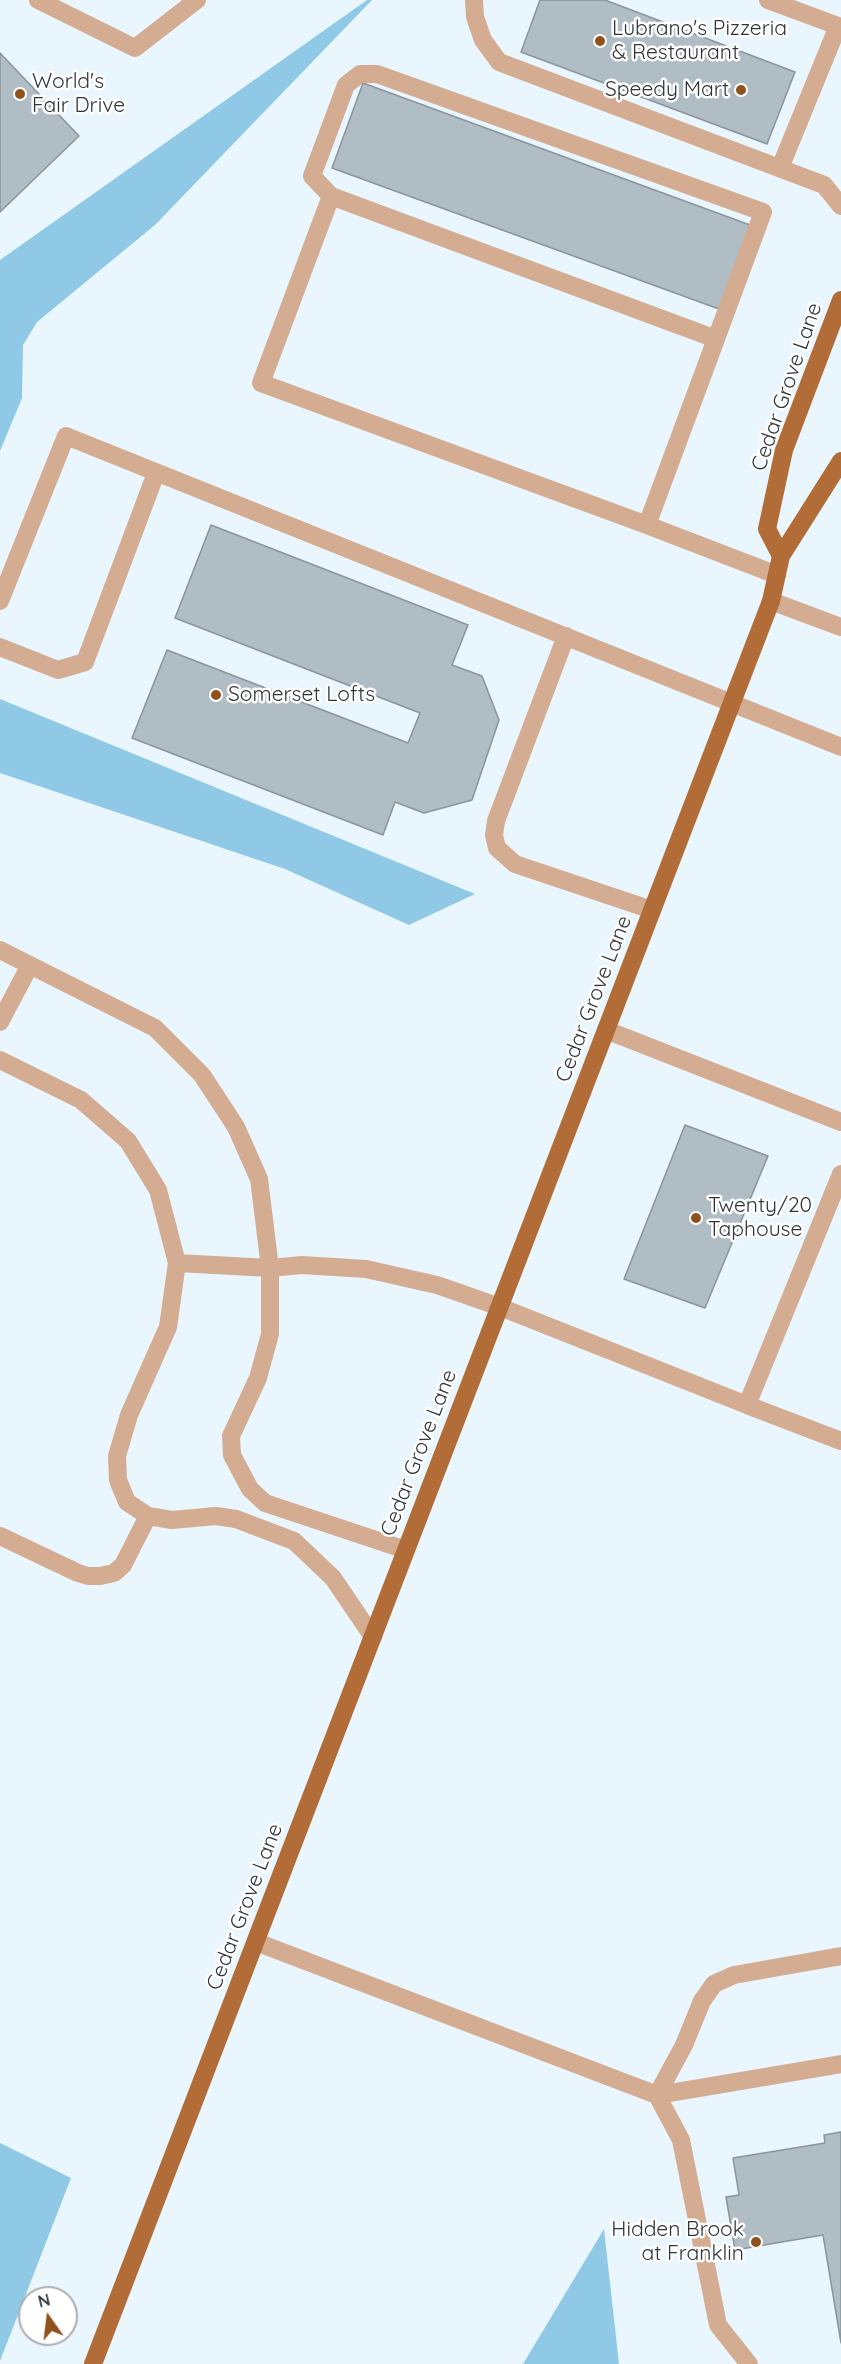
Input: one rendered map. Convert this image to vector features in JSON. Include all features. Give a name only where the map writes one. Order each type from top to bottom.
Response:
[{"type":"main road","name":"Cedar Grove Lane","points":[[781,556],[767,529],[784,450],[841,300]]},
{"type":"main road","name":"Cedar Grove Lane","points":[[93,2364],[732,704],[771,601],[781,556],[841,461]]},
{"type":"lane","points":[[38,0],[135,48],[197,0]]},
{"type":"lane","points":[[474,0],[475,17],[483,40],[499,62],[824,185],[841,206]]},
{"type":"lane","points":[[768,0],[840,26],[780,168]]},
{"type":"lane","points":[[647,525],[716,339],[763,212],[377,74],[360,74],[346,85],[312,176],[331,196],[716,339]]},
{"type":"lane","points":[[331,196],[261,382],[777,575]]},
{"type":"lane","points":[[0,601],[66,436],[841,747]]},
{"type":"lane","points":[[0,647],[58,670],[85,662],[156,472]]},
{"type":"lane","points":[[771,601],[841,627]]},
{"type":"lane","points":[[566,636],[496,821],[494,835],[497,848],[515,864],[652,910]]},
{"type":"lane","points":[[0,950],[155,1028],[202,1075],[236,1127],[259,1179],[270,1268],[270,1334],[258,1378],[231,1436],[232,1455],[250,1489],[265,1503],[406,1550]]},
{"type":"lane","points":[[0,1022],[30,965]]},
{"type":"lane","points":[[606,1030],[841,1122]]},
{"type":"lane","points":[[0,1060],[81,1100],[128,1141],[158,1190],[177,1263],[168,1327],[129,1414],[117,1456],[118,1480],[127,1502],[148,1516],[172,1520],[216,1516],[236,1519],[294,1541],[333,1578],[373,1637]]},
{"type":"lane","points":[[747,1405],[841,1174]]},
{"type":"lane","points":[[177,1263],[270,1268],[302,1265],[366,1269],[437,1285],[500,1307],[841,1441]]},
{"type":"lane","points":[[0,1536],[78,1573],[100,1576],[114,1573],[123,1565],[148,1516]]},
{"type":"lane","points":[[256,1942],[657,2095],[841,2064]]},
{"type":"lane","points":[[657,2095],[684,2045],[702,2001],[714,1984],[734,1975],[841,1956]]},
{"type":"lane","points":[[657,2095],[681,2140],[718,2325],[749,2364]]},
{"type":"shaded area","points":[[367,0],[372,0],[155,225],[37,322],[23,345],[22,398],[0,451],[0,260]]},
{"type":"shaded area","points":[[0,699],[475,894],[409,925],[285,869],[0,773]]},
{"type":"shaded area","points":[[0,2143],[71,2178],[29,2286],[18,2286],[18,2315],[0,2361]]},
{"type":"shaded area","points":[[604,2229],[619,2364],[523,2364]]},
{"type":"building","points":[[540,0],[605,0],[795,72],[767,144],[521,52]]},
{"type":"building","name":"World's Fair Drive","points":[[0,53],[79,136],[0,212]]},
{"type":"building","points":[[363,83],[750,225],[719,309],[332,168]]},
{"type":"building","name":"Somerset Lofts","points":[[211,525],[468,625],[452,665],[482,676],[499,720],[472,800],[424,813],[395,802],[383,835],[132,738],[167,650],[408,743],[420,713],[175,618]]},
{"type":"building","name":"Twenty/20 Taphouse","points":[[685,1125],[768,1156],[705,1308],[624,1279]]},
{"type":"building","name":"Hidden Brook at Franklin","points":[[841,2132],[841,2343],[823,2235],[735,2250],[726,2197],[739,2195],[733,2158],[825,2143],[824,2135]]},
{"type":"place","name":"Lubrano's Pizzeria & Restaurant","points":[[600,41]]},
{"type":"place","name":"Speedy Mart","points":[[741,90]]},
{"type":"place","name":"World's Fair Drive","points":[[20,94]]},
{"type":"place","name":"Somerset Lofts","points":[[216,695]]},
{"type":"place","name":"Twenty/20 Taphouse","points":[[696,1218]]},
{"type":"place","name":"Hidden Brook at Franklin","points":[[756,2242]]}]
